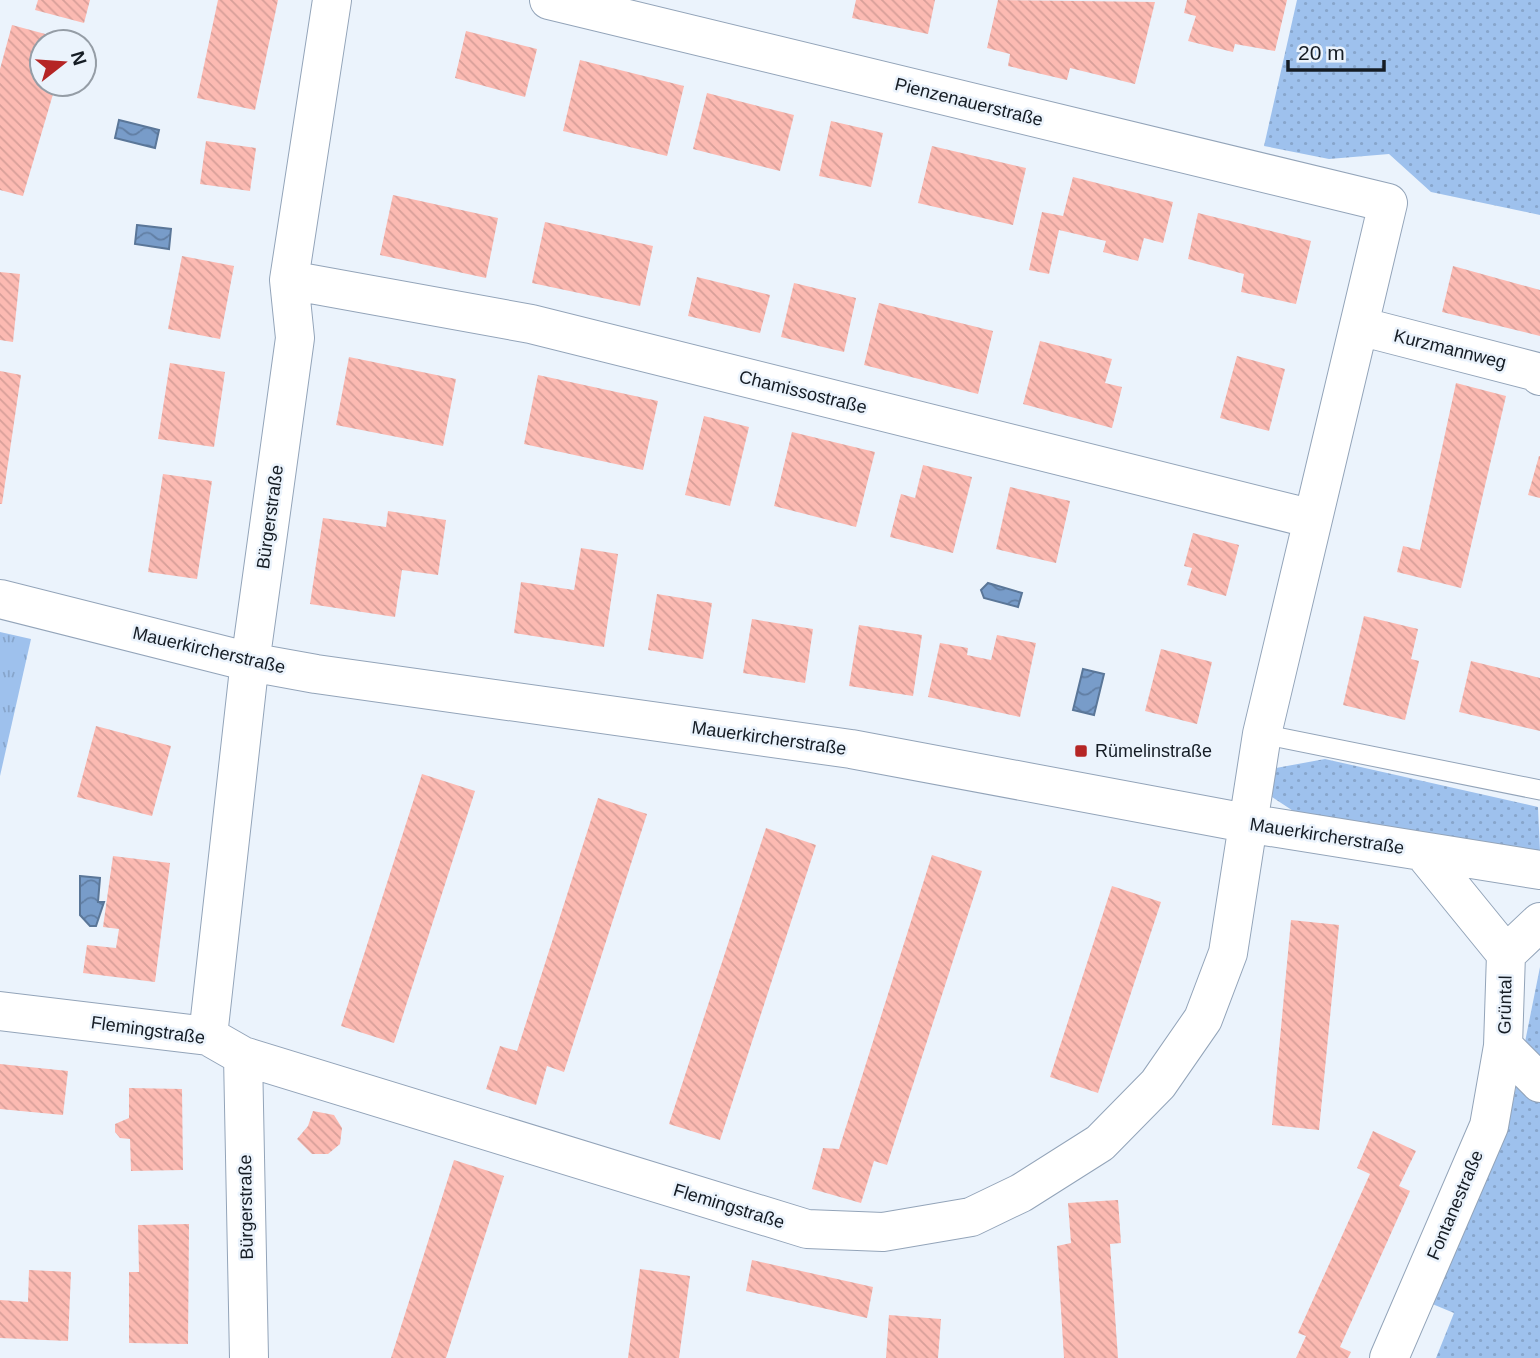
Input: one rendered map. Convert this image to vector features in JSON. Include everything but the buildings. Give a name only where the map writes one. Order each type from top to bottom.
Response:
[{"type":"street","name":"Bürgerstraße","points":[[208,1036],[250,662],[295,338],[289,280],[332,0]]},
{"type":"street","name":"Pienzenauerstraße","points":[[550,0],[1388,204],[1359,326]]},
{"type":"street","name":"Chamissostraße","points":[[289,280],[531,324],[1313,519]]},
{"type":"street","name":"Kurzmannweg","points":[[1359,326],[1537,372],[1540,376]]},
{"type":"street","points":[[1246,823],[1262,734],[1359,326]]},
{"type":"street","name":"Mauerkircherstraße","points":[[0,599],[250,662],[316,674],[851,749],[1246,823],[1540,870]]},
{"type":"street","name":"Flemingstraße","points":[[0,1011],[208,1036],[243,1056],[807,1229],[883,1232],[971,1217],[1021,1193],[1100,1143],[1158,1084],[1203,1018],[1228,953],[1246,823]]},
{"type":"street","name":"Grüntal","points":[[1423,852],[1506,954],[1503,1046],[1540,1083]]},
{"type":"street","name":"Grüntal","points":[[1506,954],[1540,922]]},
{"type":"street","name":"Fontanestraße","points":[[1389,1358],[1489,1126],[1503,1046]]},
{"type":"street","name":"Bürgerstraße","points":[[243,1056],[249,1358]]},
{"type":"lane","points":[[1262,734],[1540,790]]},
{"type":"green space","points":[[1297,0],[1540,0],[1540,215],[1431,192],[1389,154],[1329,159],[1264,146]]},
{"type":"green space","points":[[0,632],[31,639],[0,776]]},
{"type":"green space","points":[[1325,759],[1538,807],[1540,852],[1310,822],[1272,797],[1276,768]]},
{"type":"green space","points":[[1540,967],[1540,1358],[1436,1358],[1454,1313],[1430,1303],[1509,1122]]},
{"type":"water","points":[[119,120],[159,130],[155,148],[115,138]]},
{"type":"water","points":[[137,225],[171,229],[169,249],[135,244]]},
{"type":"water","points":[[988,583],[1022,593],[1018,607],[984,598],[981,590]]},
{"type":"water","points":[[1083,669],[1104,674],[1094,715],[1073,710]]},
{"type":"water","points":[[80,876],[100,878],[98,902],[104,902],[96,926],[90,926],[80,915]]},
{"type":"place","name":"Rümelinstraße","points":[[1081,751]]}]
